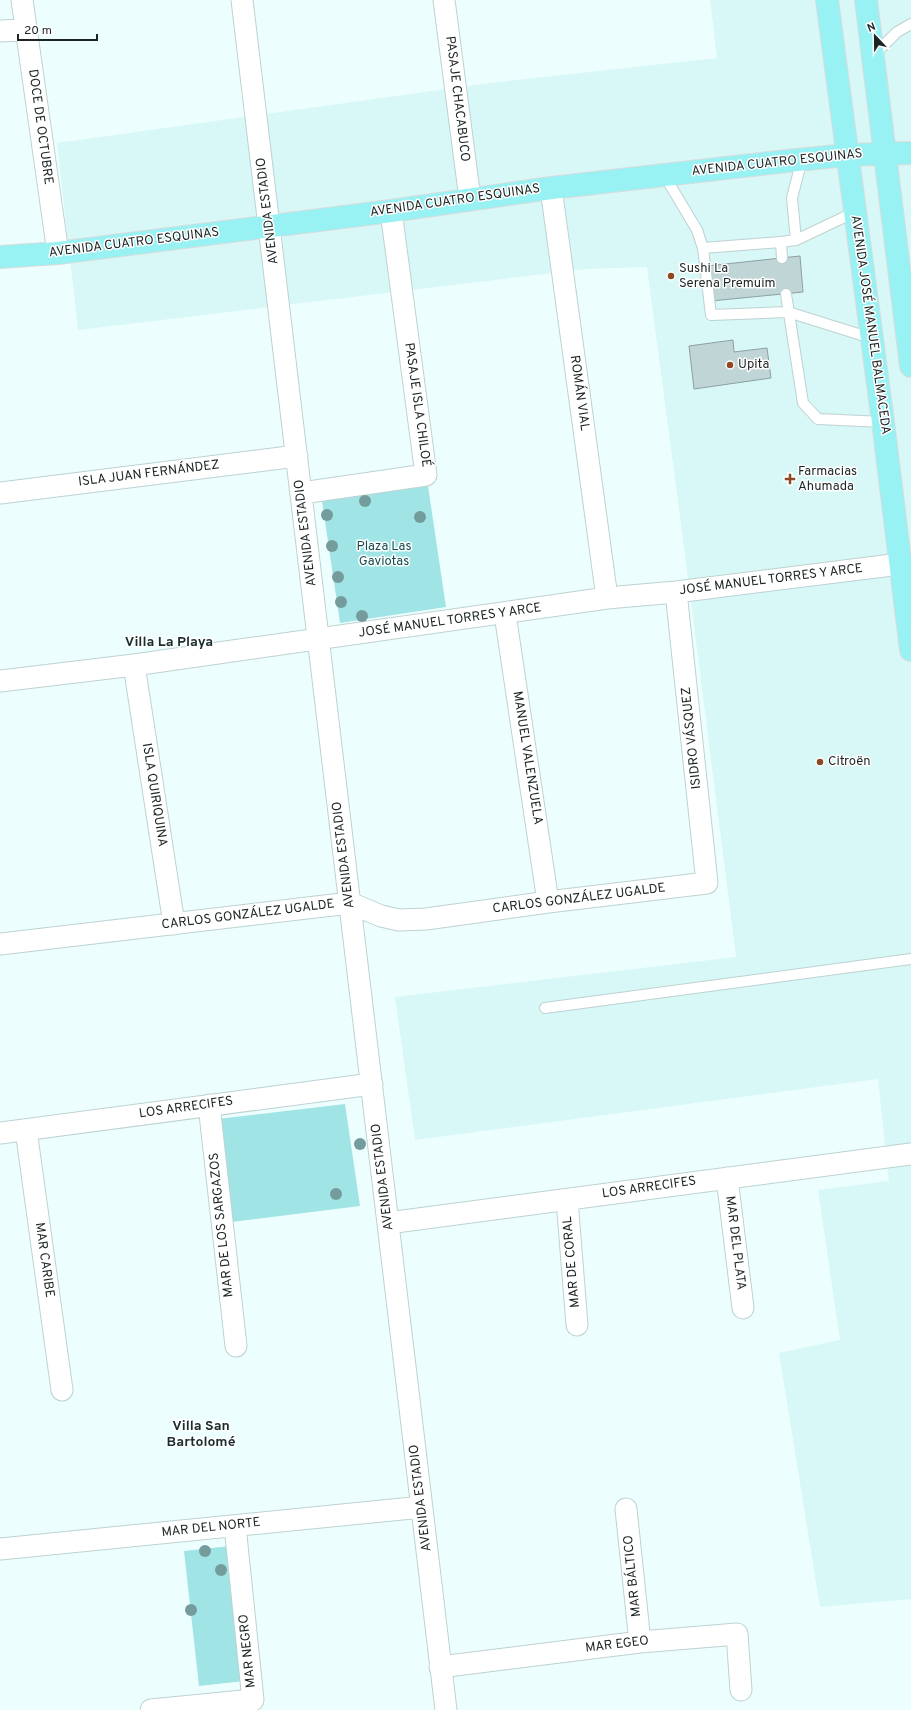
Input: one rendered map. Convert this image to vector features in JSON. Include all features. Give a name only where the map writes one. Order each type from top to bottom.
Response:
[{"type":"main road","name":"AVENIDA JOSÉ MANUEL BALMACEDA","points":[[826,0],[883,422],[911,650]]},
{"type":"main road","points":[[866,0],[911,365]]},
{"type":"main road","name":"AVENIDA CUATRO ESQUINAS","points":[[0,257],[58,253],[390,211],[551,188],[802,159],[847,155],[911,153]]},
{"type":"street","name":"DOCE DE OCTUBRE","points":[[22,0],[58,253]]},
{"type":"street","name":"AVENIDA ESTADIO","points":[[242,0],[446,1710]]},
{"type":"street","name":"PASAJE CHACABUCO","points":[[444,0],[470,199]]},
{"type":"street","points":[[0,31],[26,30]]},
{"type":"street","name":"ROMÁN VIAL","points":[[551,188],[607,598]]},
{"type":"street","name":"PASAJE ISLA CHILOÉ","points":[[302,493],[426,474],[390,211]]},
{"type":"street","name":"ISLA JUAN FERNÁNDEZ","points":[[0,493],[297,456]]},
{"type":"street","name":"JOSÉ MANUEL TORRES Y ARCE","points":[[0,681],[134,665],[319,640],[607,598],[676,592],[900,564]]},
{"type":"street","name":"ISIDRO VÁSQUEZ","points":[[676,592],[707,883]]},
{"type":"street","name":"MANUEL VALENZUELA","points":[[505,614],[548,902]]},
{"type":"street","name":"ISLA QUIRIQUINA","points":[[134,665],[174,924]]},
{"type":"street","name":"CARLOS GONZÁLEZ UGALDE","points":[[0,944],[350,903],[381,916],[399,920],[426,919],[548,902],[707,883]]},
{"type":"street","name":"LOS ARRECIFES","points":[[0,1133],[372,1084]]},
{"type":"street","name":"MAR DE LOS SARGAZOS","points":[[209,1105],[236,1346]]},
{"type":"street","name":"MAR CARIBE","points":[[26,1130],[62,1390]]},
{"type":"street","name":"LOS ARRECIFES","points":[[388,1222],[567,1200],[911,1154]]},
{"type":"street","name":"MAR DEL PLATA","points":[[727,1178],[743,1308]]},
{"type":"street","name":"MAR DE CORAL","points":[[567,1200],[577,1325]]},
{"type":"street","name":"MAR DEL NORTE","points":[[0,1549],[422,1507]]},
{"type":"street","name":"MAR BÁLTICO","points":[[626,1509],[640,1642]]},
{"type":"street","name":"MAR NEGRO","points":[[151,1710],[253,1700],[235,1526]]},
{"type":"street","name":"MAR EGEO","points":[[440,1667],[640,1642],[737,1634],[741,1690]]},
{"type":"lane","points":[[873,56],[897,32],[911,24]]},
{"type":"lane","points":[[796,240],[792,198],[802,159]]},
{"type":"lane","points":[[664,175],[697,230],[703,248],[711,315],[788,312],[871,338]]},
{"type":"lane","points":[[703,248],[796,240],[855,212]]},
{"type":"lane","points":[[781,242],[782,258]]},
{"type":"lane","points":[[786,294],[803,403],[818,419],[883,422]]},
{"type":"lane","points":[[545,1008],[911,959]]},
{"type":"shaded area","points":[[710,0],[911,0],[911,1599],[820,1607],[779,1353],[840,1340],[818,1190],[889,1181],[878,1079],[415,1140],[395,997],[736,957],[647,267],[586,269],[78,330],[57,143],[482,84],[717,58]]},
{"type":"green space","name":"Plaza Las Gaviotas","points":[[428,486],[446,607],[340,623],[322,501]]},
{"type":"green space","points":[[345,1104],[360,1206],[231,1222],[218,1119]]},
{"type":"green space","points":[[230,1546],[244,1681],[199,1686],[184,1551]]},
{"type":"building","points":[[800,256],[803,292],[711,301],[707,266]]},
{"type":"building","name":"Upita","points":[[733,340],[734,352],[767,348],[771,378],[694,389],[689,346]]},
{"type":"place","name":"Sushi La Serena Premuim","points":[[671,276]]},
{"type":"place","name":"Upita","points":[[730,365]]},
{"type":"place","name":"Farmacias Ahumada","points":[[790,479]]},
{"type":"place","name":"Citroën","points":[[820,762]]},
{"type":"district","name":"Villa La Playa","points":[[169,642]]},
{"type":"district","name":"Villa San Bartolomé","points":[[201,1434]]}]
